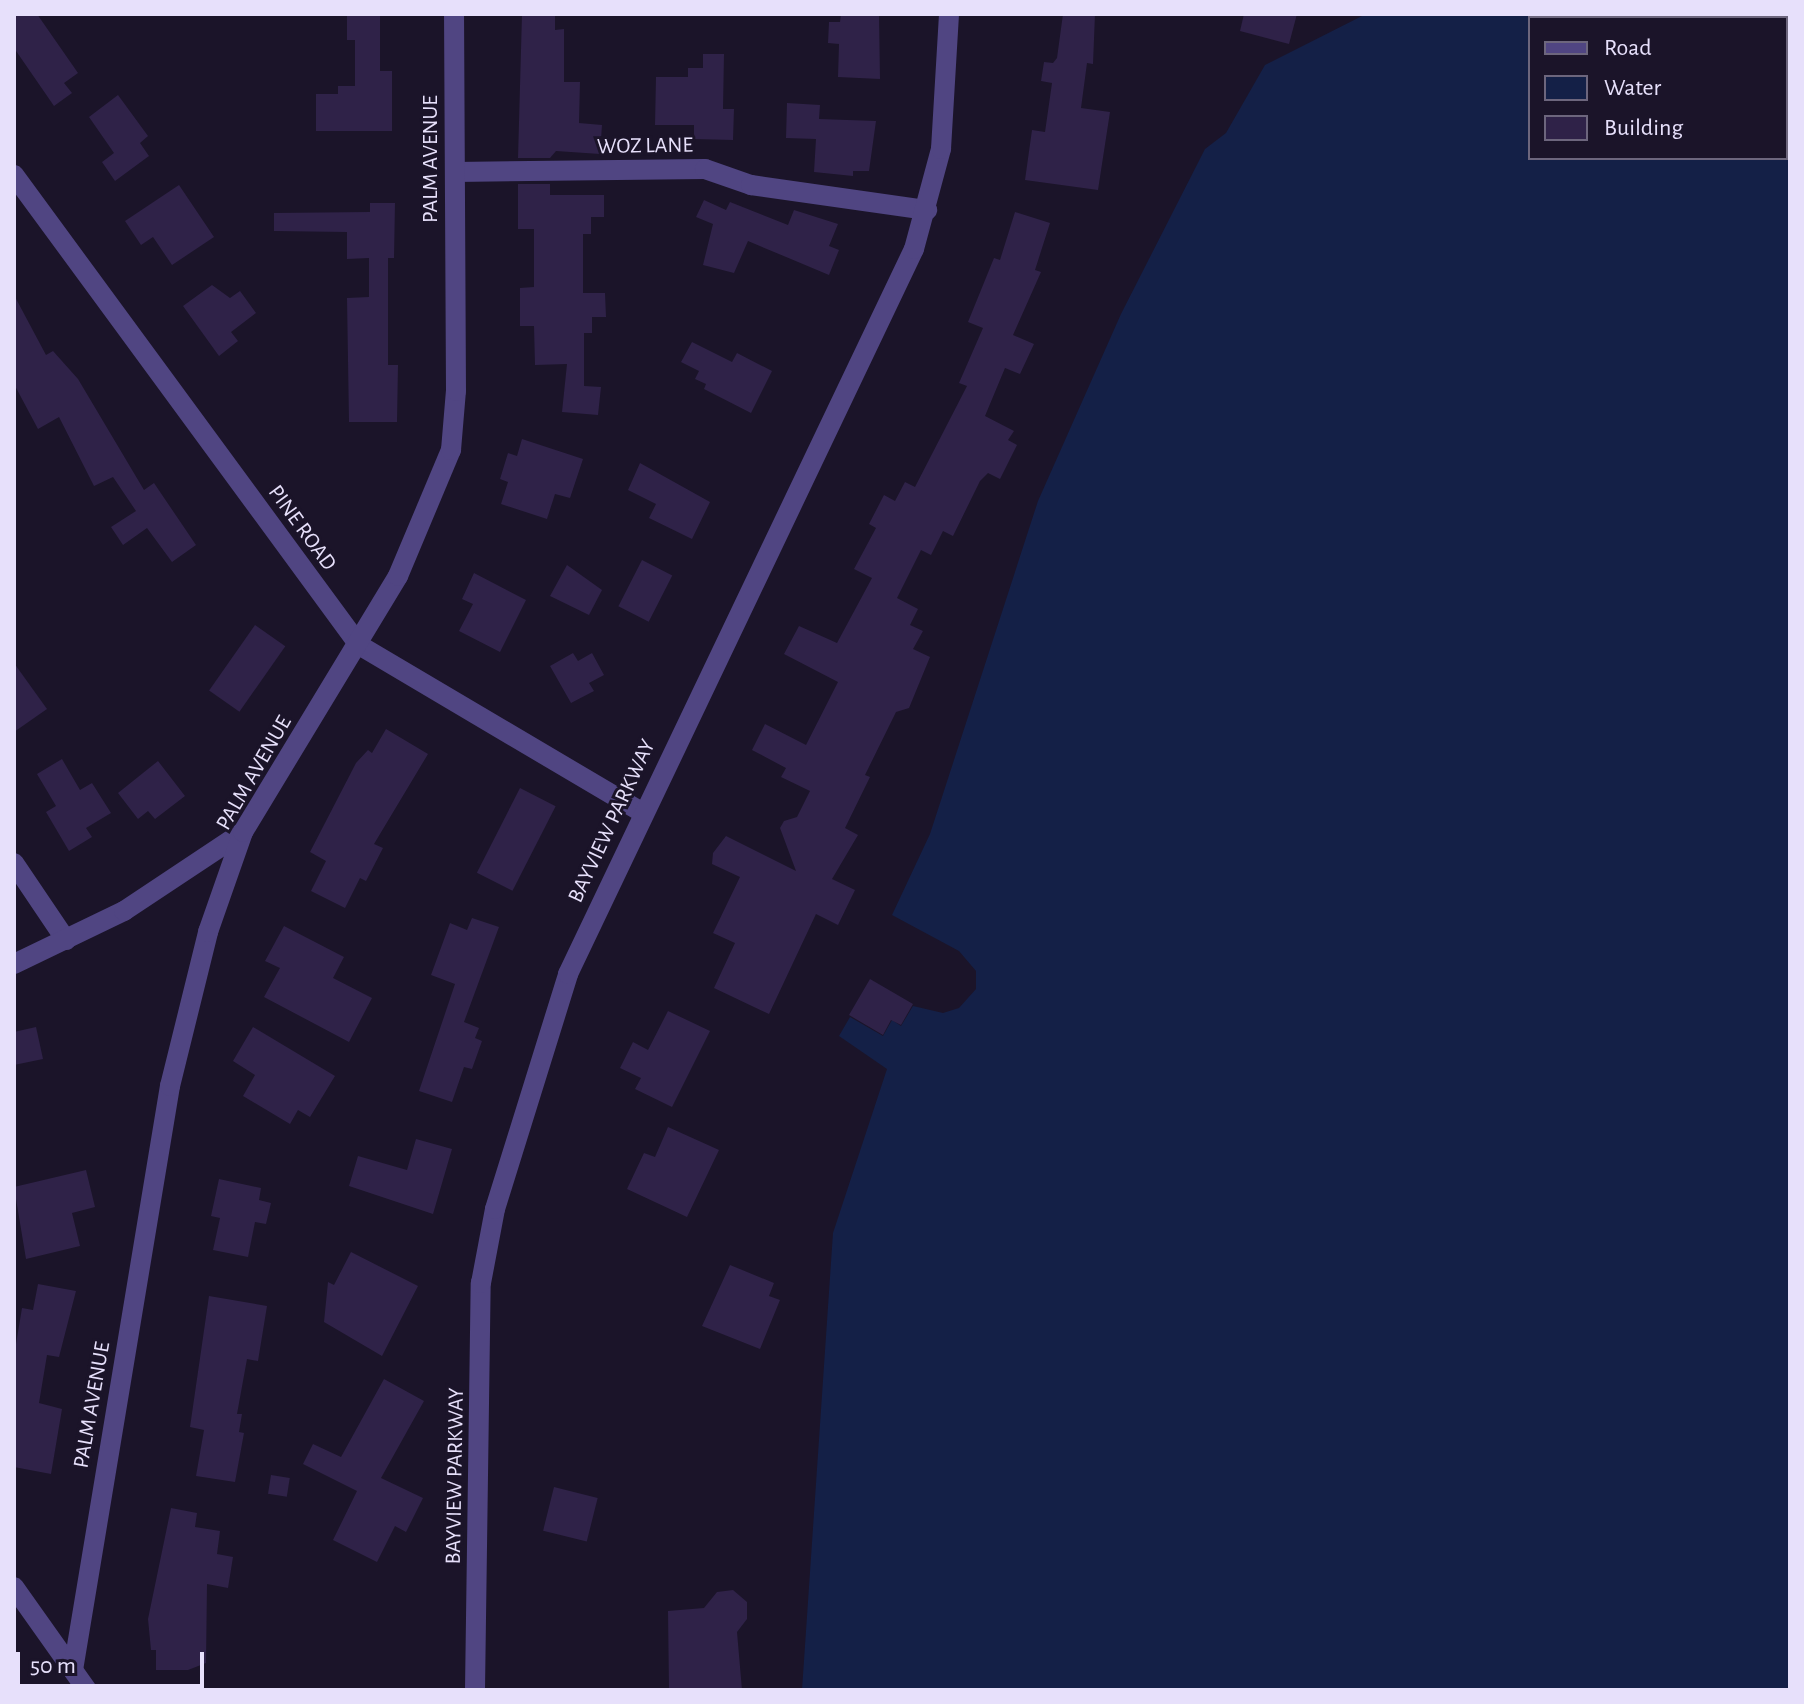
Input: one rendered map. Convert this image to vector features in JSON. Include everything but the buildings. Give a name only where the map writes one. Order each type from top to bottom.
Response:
[{"type":"street","name":"PALM AVENUE","points":[[73,1670],[170,1086],[199,961],[243,832],[359,645],[416,541],[451,450],[456,391],[454,14]]},
{"type":"street","name":"BAYVIEW PARKWAY","points":[[475,1690],[484,1252],[555,1009],[641,812],[896,296],[927,210],[947,103],[949,14]]},
{"type":"street","name":"WOZ LANE","points":[[455,172],[705,169],[751,185],[927,210]]},
{"type":"street","name":"PINE ROAD","points":[[14,175],[359,645],[641,812]]},
{"type":"street","points":[[14,964],[165,887],[243,832]]},
{"type":"street","points":[[14,863],[66,940]]},
{"type":"street","points":[[14,1587],[87,1690]]},
{"type":"water","points":[[1366,14],[1790,14],[1790,1690],[802,1690],[833,1233],[887,1069],[839,1036],[850,1017],[883,1036],[892,1020],[901,1026],[913,1006],[943,1013],[959,1008],[976,989],[976,971],[959,951],[892,915],[930,834],[1038,501],[1121,314],[1205,149],[1226,133],[1265,65]]}]
